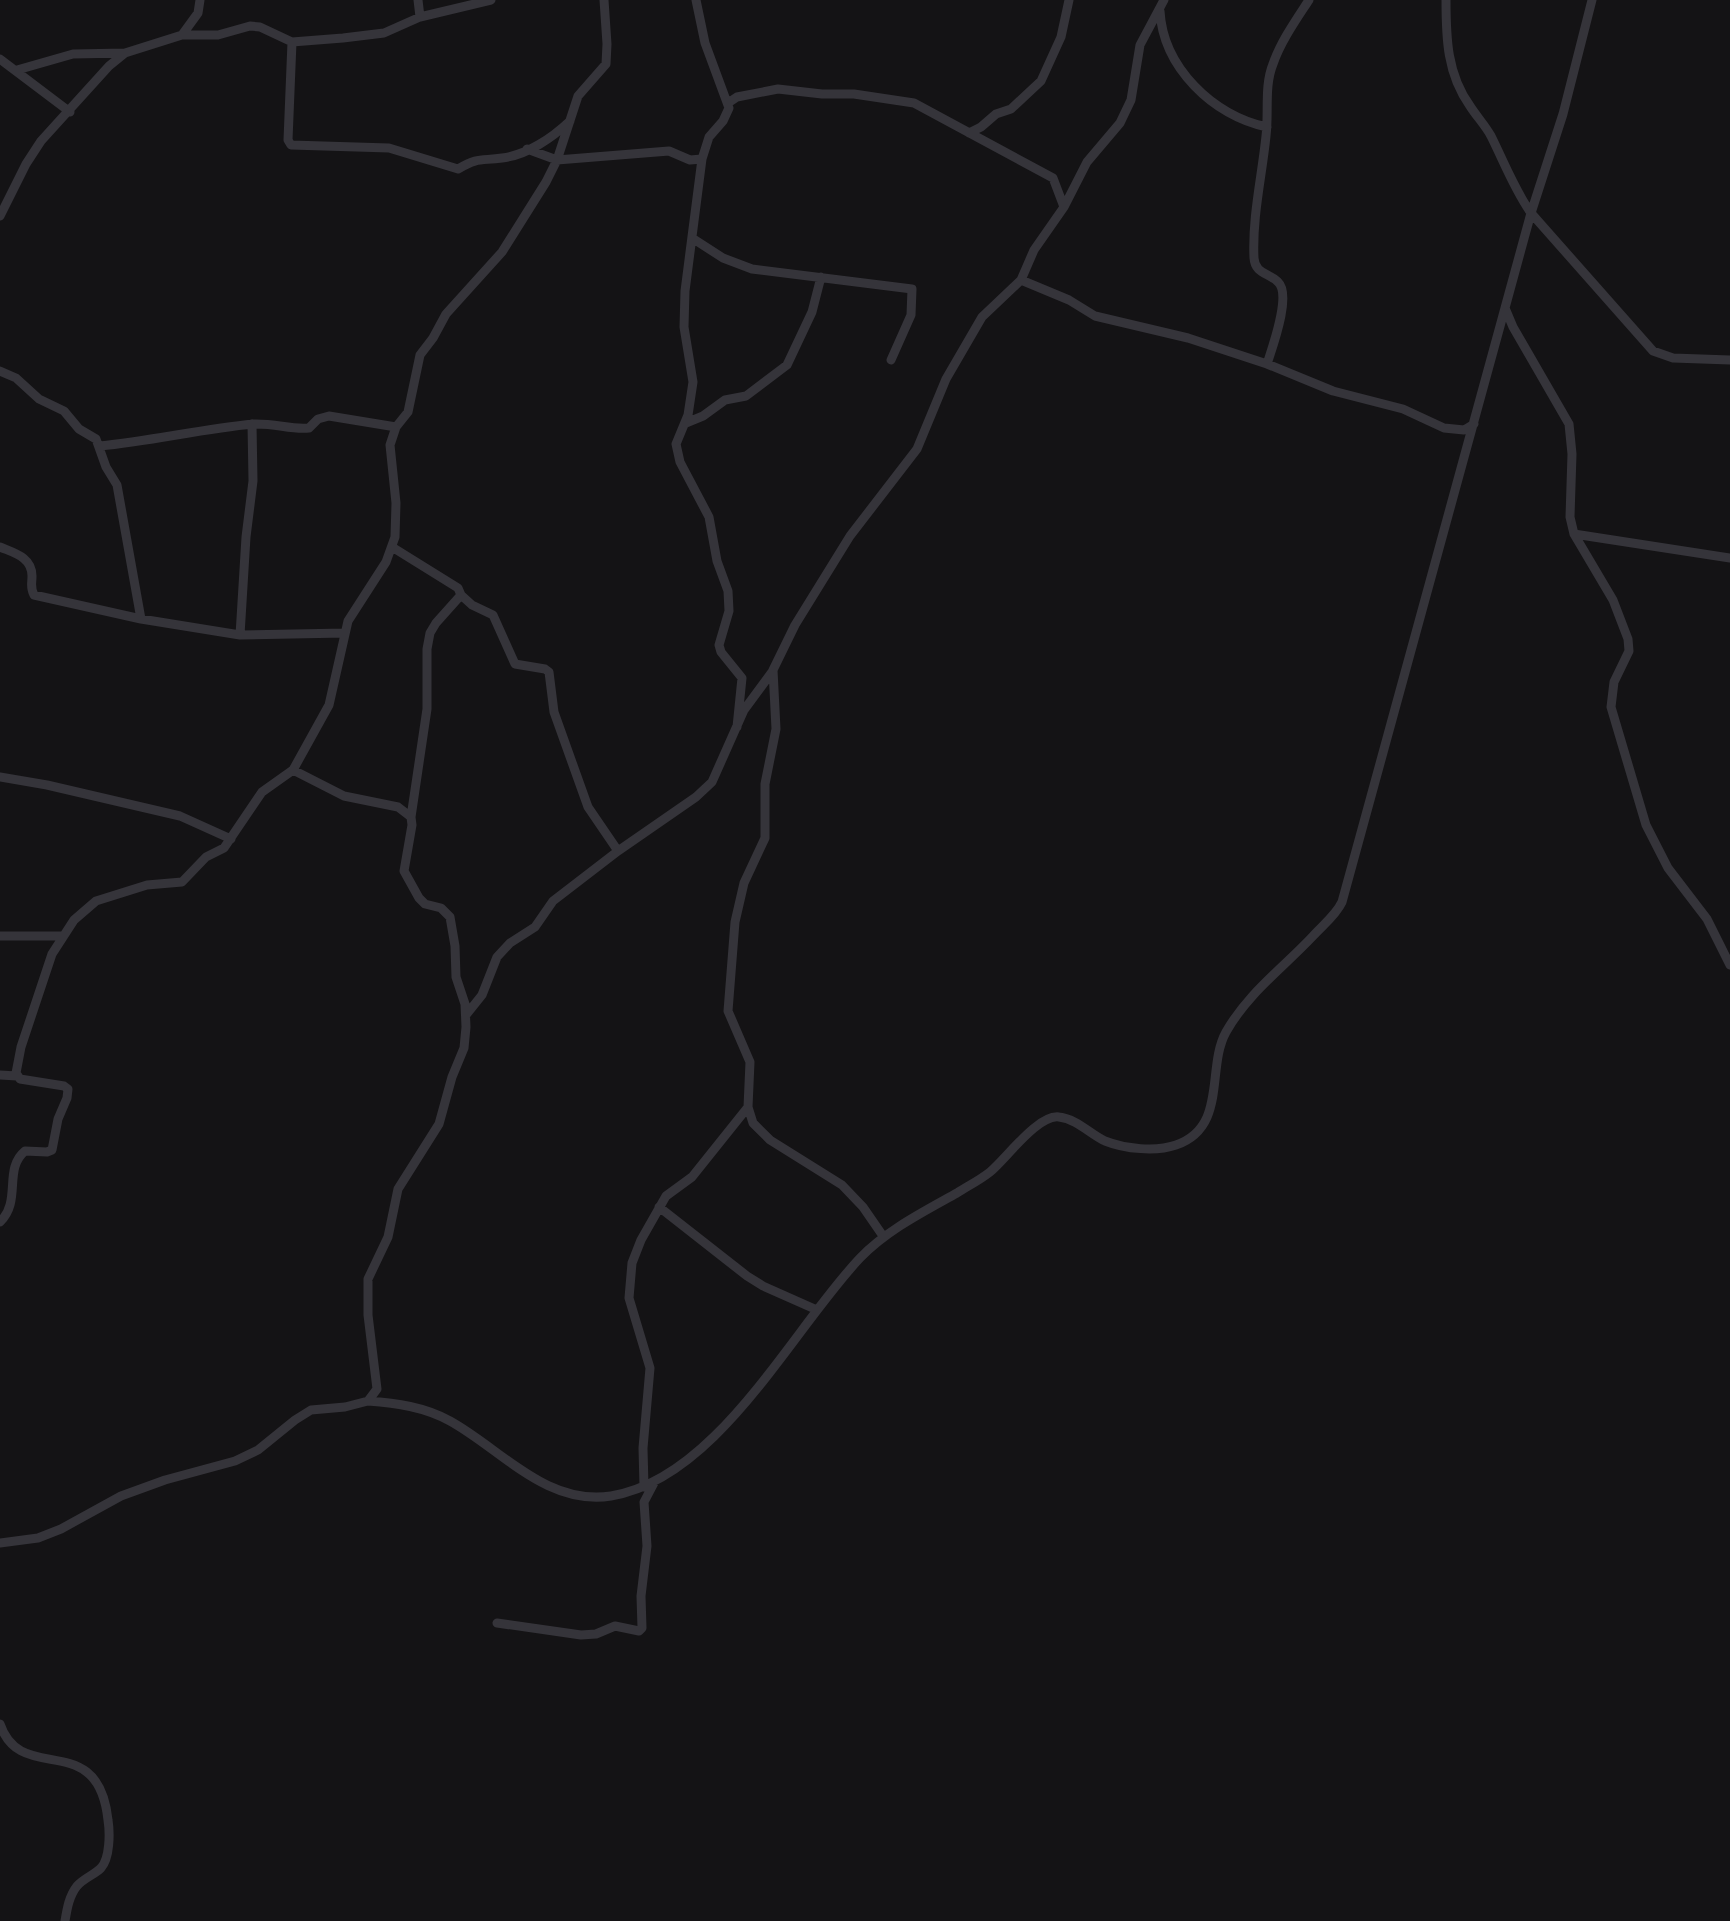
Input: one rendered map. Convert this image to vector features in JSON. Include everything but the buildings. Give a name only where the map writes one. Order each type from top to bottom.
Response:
[{"type":"street","points":[[182,35],[198,13],[200,0]]},
{"type":"street","points":[[418,0],[420,17]]},
{"type":"street","points":[[17,70],[73,54],[125,53],[182,35],[218,35],[250,26],[260,27],[292,42],[384,33],[420,17],[491,0]]},
{"type":"street","points":[[17,1076],[21,1047],[44,975],[62,936],[90,904],[147,885],[182,882],[206,857],[224,848],[262,792],[293,770],[329,705],[352,612],[386,562],[392,547],[396,503],[390,455],[396,427],[408,412],[420,355],[446,314],[502,252],[533,206],[557,160],[581,91],[606,64],[604,0]]},
{"type":"street","points":[[696,0],[709,55],[728,103],[727,114],[709,137],[702,159],[687,268],[684,327],[693,382],[686,423],[678,436],[676,449],[705,507],[717,561],[728,591],[728,622],[719,645],[742,678],[737,727]]},
{"type":"street","points":[[969,133],[996,114],[1016,106],[1041,81],[1061,37],[1069,0]]},
{"type":"street","points":[[1267,364],[1283,292],[1277,281],[1259,271],[1254,262],[1268,86],[1273,63],[1309,0]]},
{"type":"street","points":[[1446,0],[1446,42],[1456,80],[1469,106],[1489,133],[1518,195],[1531,213],[1653,351],[1673,358],[1730,360]]},
{"type":"street","points":[[0,1543],[38,1538],[131,1492],[235,1461],[258,1450],[311,1410],[368,1401],[408,1406],[450,1421],[530,1476],[568,1493],[597,1497],[649,1485],[695,1452],[727,1423],[860,1258],[883,1236],[989,1174],[1034,1128],[1051,1117],[1059,1117],[1072,1121],[1105,1141],[1163,1148],[1179,1145],[1194,1132],[1208,1115],[1221,1045],[1231,1025],[1253,994],[1306,943],[1342,902],[1531,213],[1563,114],[1592,0]]},
{"type":"street","points":[[1162,4],[1162,28],[1169,49],[1189,80],[1231,114],[1267,127]]},
{"type":"street","points":[[466,1015],[482,995],[492,964],[502,950],[535,927],[553,901],[704,791],[718,772],[744,710],[773,670],[795,625],[850,536],[917,449],[941,390],[982,317],[1021,280],[1034,250],[1064,207],[1087,162],[1112,134],[1126,110],[1134,88],[1140,45],[1162,4]]},
{"type":"street","points":[[292,42],[288,140],[291,145],[389,148],[455,169],[474,160],[504,158],[547,141],[571,121]]},
{"type":"street","points":[[0,216],[41,141],[109,66],[125,53]]},
{"type":"street","points":[[0,59],[70,112]]},
{"type":"street","points":[[728,103],[737,97],[778,89],[854,94],[922,106],[1053,178],[1064,207]]},
{"type":"street","points":[[527,149],[557,160],[669,151],[690,160],[702,159]]},
{"type":"street","points":[[692,238],[723,258],[752,269],[912,289],[911,315],[891,360]]},
{"type":"street","points":[[686,423],[703,416],[725,400],[746,396],[787,365],[806,328],[821,277]]},
{"type":"street","points":[[1021,280],[1069,300],[1095,316],[1188,338],[1267,364],[1333,391],[1403,409],[1444,428],[1464,430],[1474,424]]},
{"type":"street","points":[[1505,308],[1569,424],[1572,454],[1570,517],[1574,534],[1613,600],[1628,639],[1629,651],[1614,682],[1611,707],[1651,838],[1668,868],[1707,919],[1730,965]]},
{"type":"street","points":[[0,371],[16,378],[39,399],[64,411],[79,429],[96,439],[100,446],[106,467],[117,485],[141,619]]},
{"type":"street","points":[[100,446],[252,424],[274,423],[309,428],[318,419],[329,416],[396,427]]},
{"type":"street","points":[[240,635],[244,553],[253,481],[252,424]]},
{"type":"street","points":[[1574,534],[1730,558]]},
{"type":"street","points":[[0,547],[32,566],[31,588],[34,595],[141,619],[240,635],[345,633]]},
{"type":"street","points":[[392,547],[458,588],[472,605],[493,615],[515,664],[549,672],[554,712],[566,738],[588,807],[618,851]]},
{"type":"street","points":[[368,1401],[375,1395],[378,1382],[368,1315],[368,1279],[388,1237],[398,1189],[439,1124],[464,1048],[466,1015],[456,977],[450,917],[441,908],[425,904],[419,898],[403,865],[412,825],[427,709],[430,633],[461,595]]},
{"type":"street","points":[[773,670],[777,721],[765,784],[765,838],[748,875],[731,941],[728,1011],[750,1062],[748,1107],[757,1128],[784,1149],[842,1185],[863,1207],[883,1236]]},
{"type":"street","points":[[293,770],[344,796],[398,807],[411,817]]},
{"type":"street","points":[[0,777],[180,816],[231,839]]},
{"type":"street","points":[[0,936],[62,936]]},
{"type":"street","points":[[0,1075],[17,1076],[68,1089],[52,1150],[20,1154],[12,1179],[11,1207],[0,1222]]},
{"type":"street","points":[[497,1623],[581,1635],[596,1634],[615,1626],[629,1631],[642,1628],[641,1596],[647,1546],[644,1502],[649,1485],[643,1448],[650,1368],[629,1298],[632,1263],[659,1207],[673,1189],[697,1171],[748,1107]]},
{"type":"street","points":[[659,1207],[747,1276],[817,1310]]},
{"type":"street","points":[[0,1724],[15,1748],[24,1755],[67,1761],[82,1768],[98,1782],[103,1795],[109,1822],[107,1853],[103,1866],[85,1878],[74,1891],[65,1921]]}]
